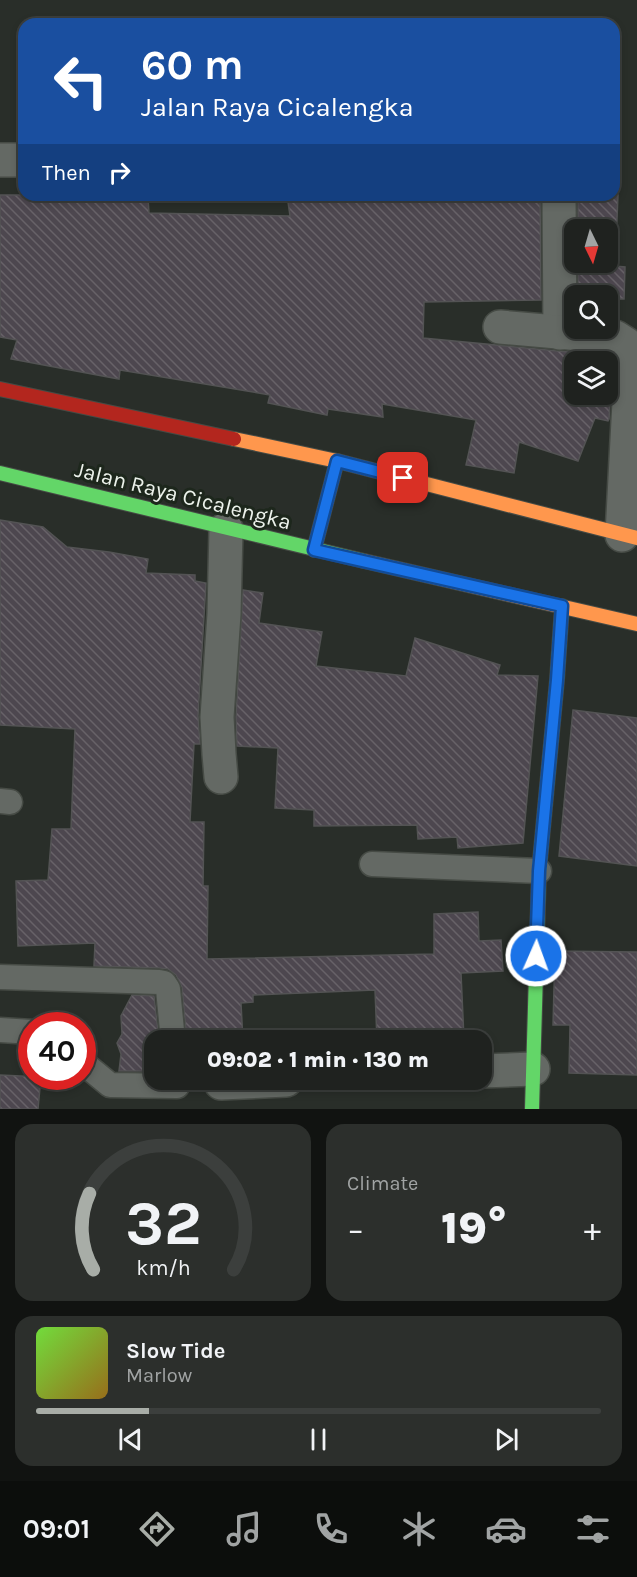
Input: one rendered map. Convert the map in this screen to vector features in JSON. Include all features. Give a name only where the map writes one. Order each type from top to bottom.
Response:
[{"type":"main road","points":[[0,388],[337,461],[629,537]]},
{"type":"main road","points":[[314,550],[337,461]]},
{"type":"main road","name":"Jalan Raya Cicalengka","points":[[0,473],[314,550],[637,624]]},
{"type":"main road","points":[[532,1109],[539,871],[562,606]]},
{"type":"street","points":[[0,160],[18,160]]},
{"type":"street","points":[[559,201],[560,333]]},
{"type":"street","points":[[500,327],[615,337],[626,344],[631,364],[629,537]]},
{"type":"street","points":[[221,777],[217,717],[225,605],[226,529]]},
{"type":"street","points":[[492,1071],[533,1069]]},
{"type":"lane","points":[[372,864],[539,871]]},
{"type":"lane","points":[[0,977],[164,983],[168,989],[172,1030]]},
{"type":"lane","points":[[0,1030],[18,1031]]},
{"type":"lane","points":[[96,1074],[110,1085],[144,1086]]},
{"type":"building","points":[[0,195],[18,195],[18,201],[148,201],[149,213],[290,216],[288,201],[540,201],[541,300],[424,302],[423,338],[564,352],[564,405],[610,405],[609,419],[608,421],[595,418],[578,461],[519,442],[514,473],[466,465],[476,420],[382,404],[383,417],[328,409],[327,415],[268,403],[270,395],[120,370],[119,379],[11,359],[17,340],[0,337]]},
{"type":"building","points":[[578,201],[618,201],[617,219],[578,219]]},
{"type":"building","points":[[618,266],[625,267],[624,299],[618,299],[618,285],[578,285],[578,273],[618,273]]},
{"type":"building","points":[[0,520],[43,527],[67,547],[148,559],[146,573],[195,575],[195,581],[206,583],[198,716],[200,744],[194,744],[190,822],[204,822],[203,886],[208,886],[207,959],[434,954],[434,914],[478,912],[479,941],[501,940],[503,971],[461,973],[464,1030],[377,1030],[375,990],[253,995],[253,1002],[241,1003],[242,1030],[186,1030],[182,987],[176,975],[168,969],[94,966],[95,943],[18,946],[16,881],[48,880],[52,829],[71,829],[75,729],[0,725]]},
{"type":"building","points":[[243,590],[263,593],[259,623],[322,632],[316,666],[406,676],[415,638],[500,665],[497,675],[538,676],[523,843],[458,848],[457,837],[418,839],[417,825],[314,826],[314,810],[275,808],[278,748],[237,746],[236,717]]},
{"type":"building","points":[[573,710],[637,718],[637,866],[559,856]]},
{"type":"building","points":[[555,951],[637,952],[637,1075],[569,1073],[570,1025],[553,1025]]},
{"type":"building","points":[[132,995],[154,996],[158,1030],[144,1030],[144,1071],[119,1071],[121,1054],[117,1043],[122,1034],[121,1016]]},
{"type":"building","points":[[0,1075],[18,1076],[18,1090],[40,1090],[38,1109],[0,1109]]},
{"type":"traffic: fast","points":[[0,473],[364,561]]},
{"type":"traffic: fast","points":[[532,1109],[539,871],[562,606]]},
{"type":"traffic: slow","points":[[234,439],[337,461],[637,538]]},
{"type":"traffic: slow","points":[[314,550],[337,461]]},
{"type":"traffic: slow","points":[[364,561],[637,624]]},
{"type":"traffic: jam","points":[[0,389],[234,439]]},
{"type":"route","points":[[403,478],[337,461],[314,550],[562,606],[539,871],[536,956]]}]
